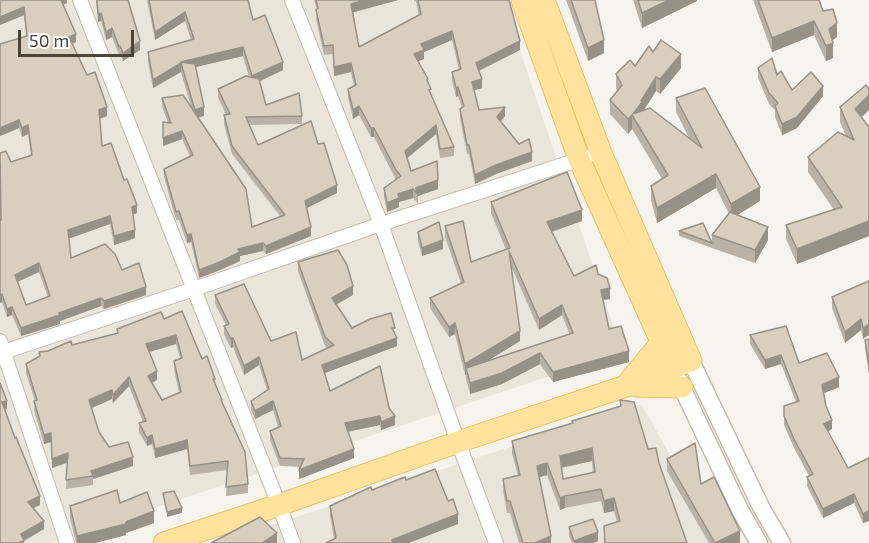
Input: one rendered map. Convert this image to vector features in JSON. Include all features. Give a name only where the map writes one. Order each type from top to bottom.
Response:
[{"type":"main road","points":[[522,0],[579,159],[661,343],[682,372]]},
{"type":"main road","points":[[544,0],[682,372]]},
{"type":"main road","points":[[626,386],[661,343]]},
{"type":"main road","points":[[164,543],[626,386],[682,372]]},
{"type":"street","points":[[80,0],[293,543]]},
{"type":"street","points":[[292,0],[381,224],[496,543]]},
{"type":"street","points":[[67,543],[1,349],[194,289],[381,224],[601,153]]},
{"type":"street","points":[[682,372],[740,510],[759,543]]},
{"type":"street","points":[[682,372],[782,543]]},
{"type":"shaded area","points":[[0,0],[503,0],[622,352],[50,543],[0,543]]},
{"type":"shaded area","points":[[641,404],[721,543],[217,543]]},
{"type":"building","points":[[0,0],[61,0],[76,34],[69,37],[87,75],[95,72],[107,107],[99,110],[102,146],[111,143],[124,180],[127,179],[137,205],[132,207],[135,230],[114,236],[110,216],[68,230],[71,258],[105,244],[115,254],[122,270],[139,263],[146,287],[104,301],[101,298],[21,328],[12,307],[7,309],[2,294],[0,295],[0,153],[6,151],[11,162],[32,155],[28,125],[22,128],[19,120],[0,128],[0,44],[27,36],[24,7],[0,17]],"holes":[[[39,263],[50,296],[26,305],[15,275]]]},
{"type":"building","points":[[97,0],[128,0],[140,41],[123,53],[112,28],[106,32],[101,13],[98,14]]},
{"type":"building","points":[[149,0],[248,0],[253,20],[265,15],[283,62],[252,76],[243,47],[181,62],[195,64],[204,107],[195,110],[181,63],[153,80],[148,52],[194,39],[185,12],[155,32]]},
{"type":"building","points":[[316,0],[365,0],[351,4],[359,47],[421,14],[418,0],[509,0],[520,41],[476,63],[482,79],[472,82],[479,110],[505,107],[497,117],[519,144],[529,139],[532,152],[475,175],[460,109],[464,106],[452,72],[461,69],[452,31],[421,44],[424,50],[414,54],[428,79],[431,89],[429,90],[454,147],[440,149],[436,125],[405,151],[411,171],[437,161],[438,180],[416,188],[418,194],[413,189],[398,194],[399,198],[387,203],[384,188],[401,176],[359,106],[353,110],[348,89],[356,85],[351,63],[334,67],[333,45],[324,46]]},
{"type":"building","points":[[571,0],[595,0],[604,40],[588,48]]},
{"type":"building","points":[[638,0],[669,0],[642,13]]},
{"type":"building","points":[[758,0],[819,0],[823,11],[833,9],[837,23],[829,29],[833,43],[826,46],[814,21],[772,38]]},
{"type":"building","points":[[661,40],[681,54],[660,79],[656,77],[633,114],[650,108],[702,148],[676,98],[705,88],[760,187],[731,204],[716,174],[657,208],[651,186],[668,175],[632,115],[628,119],[610,100],[622,85],[616,74],[630,60],[635,66],[649,46],[653,52]]},
{"type":"building","points":[[772,58],[777,75],[781,71],[792,90],[811,72],[823,86],[797,117],[782,124],[775,106],[778,103],[769,93],[758,68]]},
{"type":"building","points":[[246,76],[259,79],[266,105],[299,93],[302,116],[246,117],[258,145],[311,121],[318,144],[324,143],[337,185],[305,201],[311,227],[266,246],[263,243],[238,249],[240,252],[199,270],[191,234],[187,235],[179,211],[176,212],[164,169],[193,155],[182,131],[163,138],[163,122],[171,123],[162,98],[183,95],[246,189],[252,227],[285,215],[232,146],[224,115],[230,114],[218,89]]},
{"type":"building","points":[[866,85],[869,95],[855,109],[869,127],[869,221],[797,249],[786,225],[842,207],[808,157],[838,132],[854,140],[840,107]]},
{"type":"building","points":[[567,172],[582,210],[547,222],[574,276],[596,265],[598,274],[607,278],[610,288],[601,290],[609,329],[621,326],[629,351],[553,372],[540,353],[502,373],[470,383],[466,368],[573,333],[562,305],[539,319],[509,251],[520,331],[465,364],[455,323],[449,327],[430,298],[464,282],[445,226],[463,221],[471,262],[510,248],[491,202]]},
{"type":"building","points":[[730,212],[768,227],[755,250],[712,235]]},
{"type":"building","points":[[439,222],[443,240],[422,248],[418,232]]},
{"type":"building","points":[[703,223],[712,243],[679,231]]},
{"type":"building","points":[[338,250],[347,265],[353,286],[332,298],[352,328],[370,319],[391,313],[395,328],[392,328],[397,338],[322,365],[330,391],[380,366],[389,408],[395,416],[381,422],[380,416],[345,423],[354,449],[299,470],[304,459],[280,458],[270,431],[281,426],[273,401],[255,411],[251,401],[269,389],[259,357],[244,366],[233,338],[231,339],[224,326],[229,324],[215,295],[244,284],[271,341],[296,332],[302,360],[334,345],[325,337],[298,262]]},
{"type":"building","points":[[869,281],[869,324],[863,328],[861,319],[845,332],[832,297]]},
{"type":"building","points":[[182,311],[202,359],[207,356],[221,400],[245,452],[248,484],[226,487],[228,461],[190,466],[187,440],[155,449],[152,435],[147,438],[139,423],[146,421],[129,377],[113,395],[112,390],[89,400],[99,432],[109,447],[128,442],[133,457],[91,471],[93,476],[66,480],[68,453],[52,459],[51,433],[44,435],[34,401],[37,400],[26,364],[40,356],[39,352],[48,351],[71,341],[72,345],[118,333],[117,329],[161,312],[164,319]],"holes":[[[176,335],[182,358],[174,361],[181,392],[162,400],[148,376],[157,371],[146,344]]]},
{"type":"building","points":[[786,326],[799,363],[827,353],[839,377],[822,385],[826,406],[832,420],[824,424],[848,468],[869,458],[869,511],[863,514],[854,494],[823,509],[807,477],[813,474],[784,416],[784,406],[799,401],[781,355],[765,360],[750,335]]},
{"type":"building","points":[[869,339],[869,365],[865,340]]},
{"type":"building","points":[[0,383],[7,401],[2,402],[40,496],[28,502],[44,521],[21,534],[24,541],[18,543],[0,543]]},
{"type":"building","points":[[620,400],[634,402],[648,449],[656,448],[659,463],[687,543],[605,543],[604,526],[620,521],[614,498],[604,501],[601,489],[560,498],[547,463],[537,466],[551,536],[535,543],[523,543],[510,501],[507,501],[503,479],[520,475],[512,441],[621,406]],"holes":[[[592,448],[595,472],[563,479],[560,456]]]},
{"type":"building","points":[[695,443],[701,484],[714,477],[740,531],[715,543],[667,459]]},
{"type":"building","points":[[435,469],[448,501],[453,499],[458,514],[392,540],[393,543],[326,543],[336,538],[330,506],[371,487],[372,490],[405,477],[406,480]]},
{"type":"building","points":[[117,490],[120,503],[147,492],[154,511],[126,522],[126,524],[77,536],[70,506]]},
{"type":"building","points":[[174,491],[182,508],[167,512],[163,493]]},
{"type":"building","points":[[260,517],[277,533],[262,543],[211,543]]},
{"type":"building","points":[[593,519],[598,532],[574,541],[569,527]]}]
